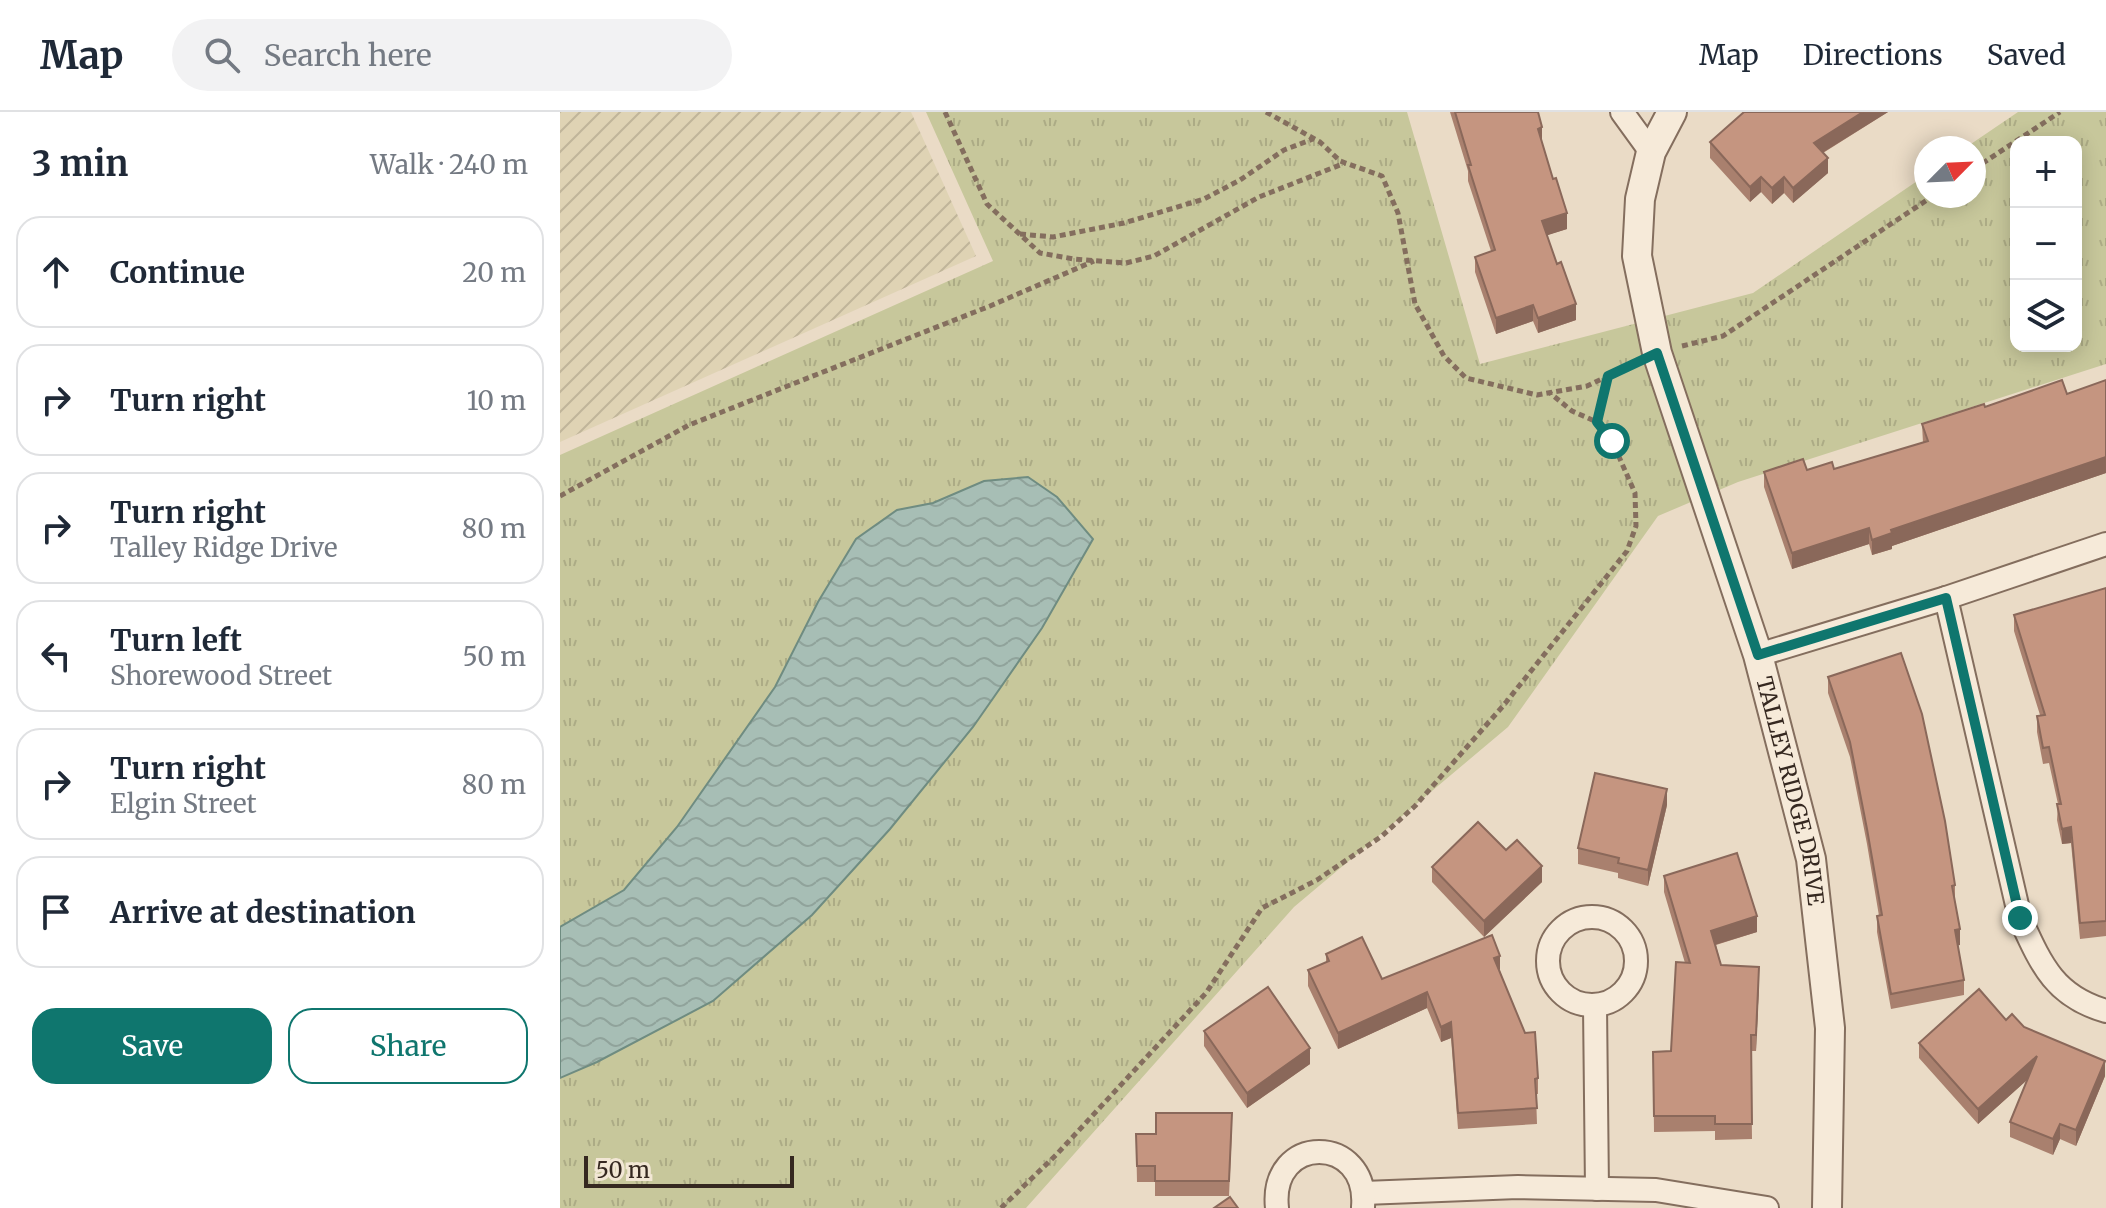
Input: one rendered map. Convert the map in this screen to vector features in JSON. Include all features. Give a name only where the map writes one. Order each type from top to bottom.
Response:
[{"type":"street","points":[[1622,112],[1651,152]]},
{"type":"street","name":"TALLEY RIDGE DRIVE","points":[[1672,112],[1651,152],[1640,199],[1637,256],[1657,353],[1758,655],[1811,859],[1830,1028],[1827,1208]]},
{"type":"street","points":[[1758,655],[1946,598],[2106,544]]},
{"type":"street","points":[[1946,598],[2020,918],[2038,958],[2067,996],[2106,1011]]},
{"type":"street","points":[[1589,916],[1616,923],[1627,933],[1637,958],[1635,972],[1621,996],[1595,1006],[1580,1004],[1566,997],[1555,985],[1549,971],[1548,956],[1552,941],[1561,929],[1574,920],[1589,916]]},
{"type":"street","points":[[1595,1006],[1597,1189]]},
{"type":"street","points":[[1277,1208],[1279,1179],[1286,1166],[1312,1152],[1327,1152],[1353,1166],[1361,1179],[1364,1201],[1518,1187],[1656,1190],[1767,1208]]},
{"type":"path","points":[[945,112],[987,204],[1040,253],[1094,261],[1126,263],[1154,256],[1259,197],[1346,163]]},
{"type":"path","points":[[1266,112],[1314,139],[1346,163],[1382,176],[1398,213],[1415,304],[1444,356],[1466,378],[1537,395],[1587,386],[1657,353],[1723,336],[1915,208]]},
{"type":"path","points":[[1986,161],[2060,112]]},
{"type":"path","points":[[1020,234],[1053,237],[1124,223],[1204,199],[1240,180],[1284,150],[1314,139]]},
{"type":"path","points":[[560,496],[689,425],[990,306],[1094,261]]},
{"type":"path","points":[[1597,422],[1608,376]]},
{"type":"path","points":[[1001,1208],[1056,1155],[1206,993],[1262,908],[1317,880],[1382,836],[1415,806],[1503,706],[1627,551],[1636,526],[1635,493],[1612,441],[1597,422],[1572,411],[1550,393]]},
{"type":"shaded area","points":[[560,112],[911,112],[976,256],[560,442]]},
{"type":"green space","points":[[926,112],[1407,112],[1480,364],[1753,293],[1914,183],[1914,208],[1986,208],[1986,136],[1983,136],[2018,112],[2106,112],[2106,364],[1738,482],[1658,516],[1508,727],[1294,907],[1026,1208],[560,1208],[560,455],[993,261]]},
{"type":"water","points":[[1028,477],[1057,497],[1093,539],[1042,628],[973,727],[890,829],[812,915],[713,1001],[560,1078],[560,927],[624,890],[677,827],[775,687],[818,602],[856,539],[897,510],[933,503],[984,481]]},
{"type":"building","points":[[1455,112],[1538,112],[1542,127],[1538,129],[1567,213],[1542,221],[1557,264],[1561,262],[1576,304],[1538,318],[1533,305],[1496,318],[1475,257],[1495,250]]},
{"type":"building","points":[[1744,112],[1863,112],[1814,143],[1828,158],[1793,188],[1784,177],[1772,188],[1761,177],[1750,187],[1710,142]]},
{"type":"building","points":[[2062,380],[2067,394],[2106,380],[2106,457],[1891,530],[1892,533],[1872,540],[1869,528],[1792,553],[1764,472],[1803,459],[1807,470],[1832,462],[1834,469],[1928,441],[1922,424],[1984,404],[1985,407]]},
{"type":"building","points":[[2106,588],[2106,921],[2080,923],[2071,827],[2062,829],[2057,804],[2061,804],[2049,747],[2043,748],[2037,716],[2045,715],[2014,615]]},
{"type":"building","points":[[1901,653],[1922,714],[1945,821],[1960,929],[1955,930],[1964,980],[1891,994],[1877,916],[1882,915],[1850,742],[1828,677]]},
{"type":"building","points":[[1595,773],[1667,789],[1648,870],[1618,863],[1619,858],[1578,848]]},
{"type":"building","points":[[1478,822],[1506,850],[1517,840],[1542,866],[1484,921],[1432,867]]},
{"type":"building","points":[[1737,853],[1757,916],[1711,931],[1721,965],[1759,967],[1756,1035],[1751,1035],[1752,1124],[1715,1124],[1715,1116],[1654,1116],[1653,1052],[1671,1051],[1676,962],[1690,963],[1664,876]]},
{"type":"building","points":[[1492,935],[1500,956],[1494,958],[1525,1033],[1535,1032],[1537,1108],[1458,1113],[1451,1022],[1441,1027],[1427,992],[1338,1033],[1308,970],[1329,961],[1326,954],[1362,937],[1382,979]]},
{"type":"building","points":[[1268,987],[1310,1048],[1247,1093],[1204,1031]]},
{"type":"building","points":[[1979,989],[2006,1020],[2012,1014],[2024,1027],[2105,1061],[2076,1130],[2060,1124],[2053,1139],[2010,1122],[2037,1056],[1978,1109],[1919,1043]]},
{"type":"building","points":[[1156,1113],[1232,1113],[1229,1181],[1155,1181],[1155,1166],[1137,1166],[1136,1134],[1156,1134]]},
{"type":"building","points":[[1230,1197],[1238,1208],[1214,1208]]},
{"type":"route","points":[[1612,441],[1597,422],[1608,376],[1657,353],[1758,655],[1946,598],[2020,918]]}]
